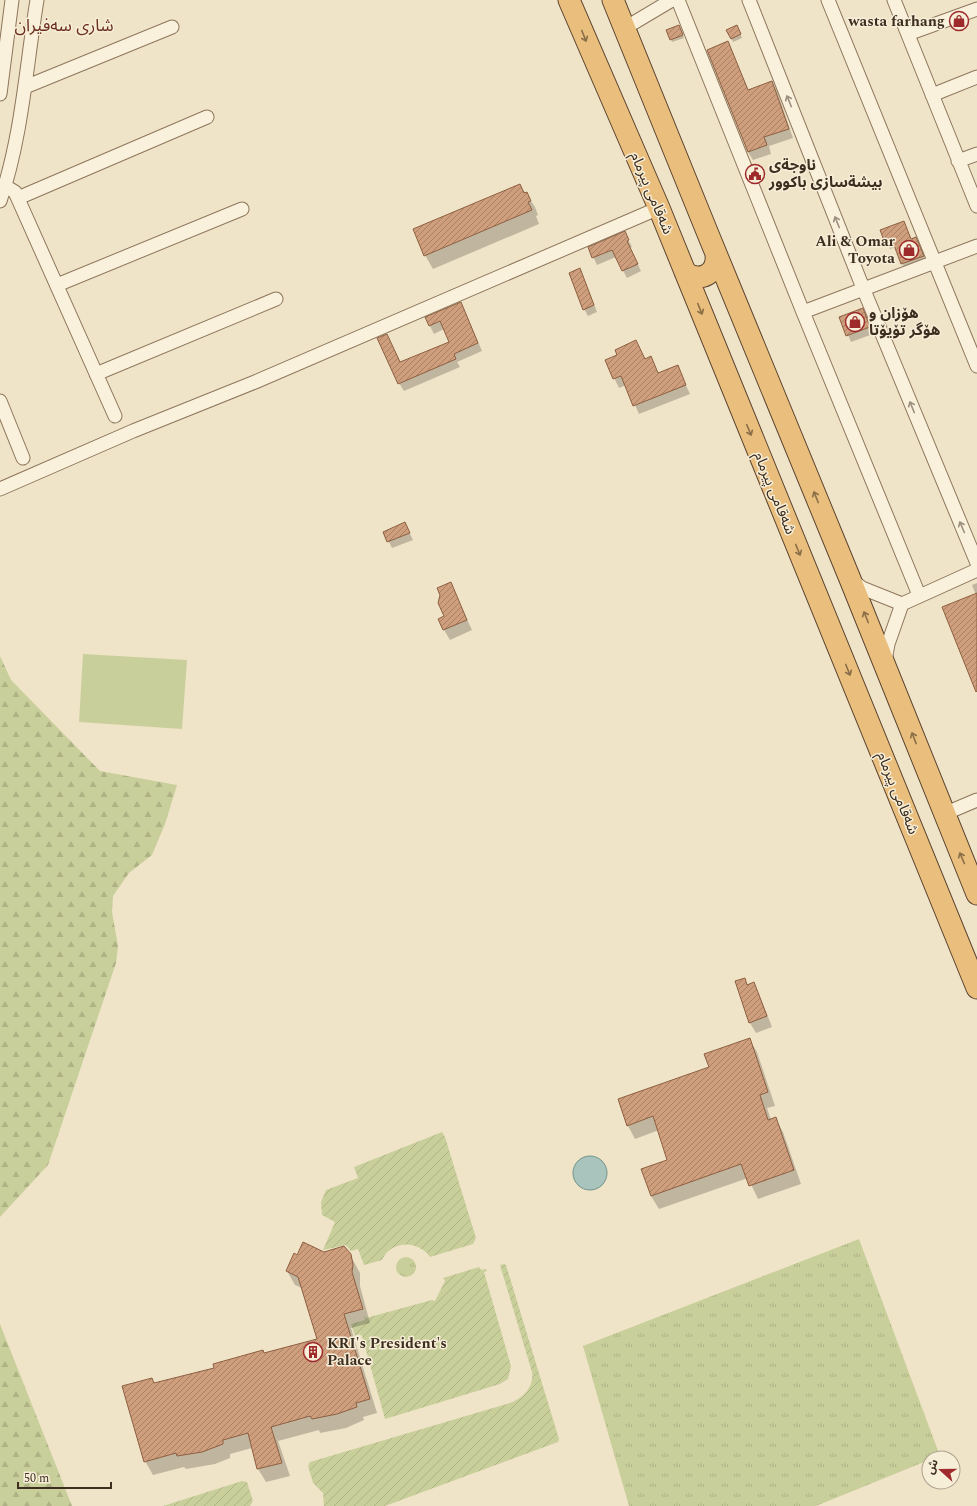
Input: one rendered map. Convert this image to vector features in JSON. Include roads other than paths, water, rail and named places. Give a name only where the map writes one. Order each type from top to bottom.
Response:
[{"type":"highway","name":"شەقامی پیرمام","points":[[569,0],[659,208],[977,988]]},
{"type":"highway","points":[[613,0],[716,255],[885,663],[977,894]]},
{"type":"highway","points":[[685,272],[689,276],[700,278],[709,274],[716,265],[716,255]]},
{"type":"street","points":[[0,201],[5,186],[25,87],[37,0]]},
{"type":"street","points":[[625,28],[672,0]]},
{"type":"street","points":[[678,0],[919,596]]},
{"type":"street","points":[[749,0],[863,288],[977,563]]},
{"type":"street","points":[[828,0],[936,262],[977,366]]},
{"type":"street","points":[[894,0],[977,206]]},
{"type":"street","points":[[0,94],[8,2]]},
{"type":"street","points":[[908,34],[977,9]]},
{"type":"street","points":[[25,87],[172,27]]},
{"type":"street","points":[[932,95],[977,77]]},
{"type":"street","points":[[18,198],[206,117]]},
{"type":"street","points":[[958,160],[977,154]]},
{"type":"street","points":[[5,186],[15,192],[18,198],[115,416]]},
{"type":"street","points":[[0,489],[133,431],[255,382],[659,208]]},
{"type":"street","points":[[57,285],[242,209]]},
{"type":"street","points":[[803,312],[977,246]]},
{"type":"street","points":[[96,374],[276,299]]},
{"type":"street","points":[[0,401],[23,458]]},
{"type":"street","points":[[885,663],[888,644],[902,604],[977,570]]},
{"type":"street","points":[[850,579],[862,588],[902,604]]},
{"type":"street","points":[[944,814],[977,800]]},
{"type":"water","points":[[587,1156],[593,1156],[602,1161],[606,1167],[606,1179],[602,1185],[593,1190],[587,1190],[578,1185],[573,1176],[573,1170],[578,1161]]},
{"type":"place","name":"wasta farhang","points":[[959,21]]},
{"type":"place","name":"ناوجةى بيشةسازى باكوور","points":[[755,174]]},
{"type":"place","name":"Ali & Omar Toyota","points":[[909,250]]},
{"type":"place","name":"هۆزان و هۆگر تۆیۆتا","points":[[855,322]]},
{"type":"place","name":"KRI's President's Palace","points":[[313,1352]]},
{"type":"district","name":"شاری سەفیران","points":[[64,25]]}]
